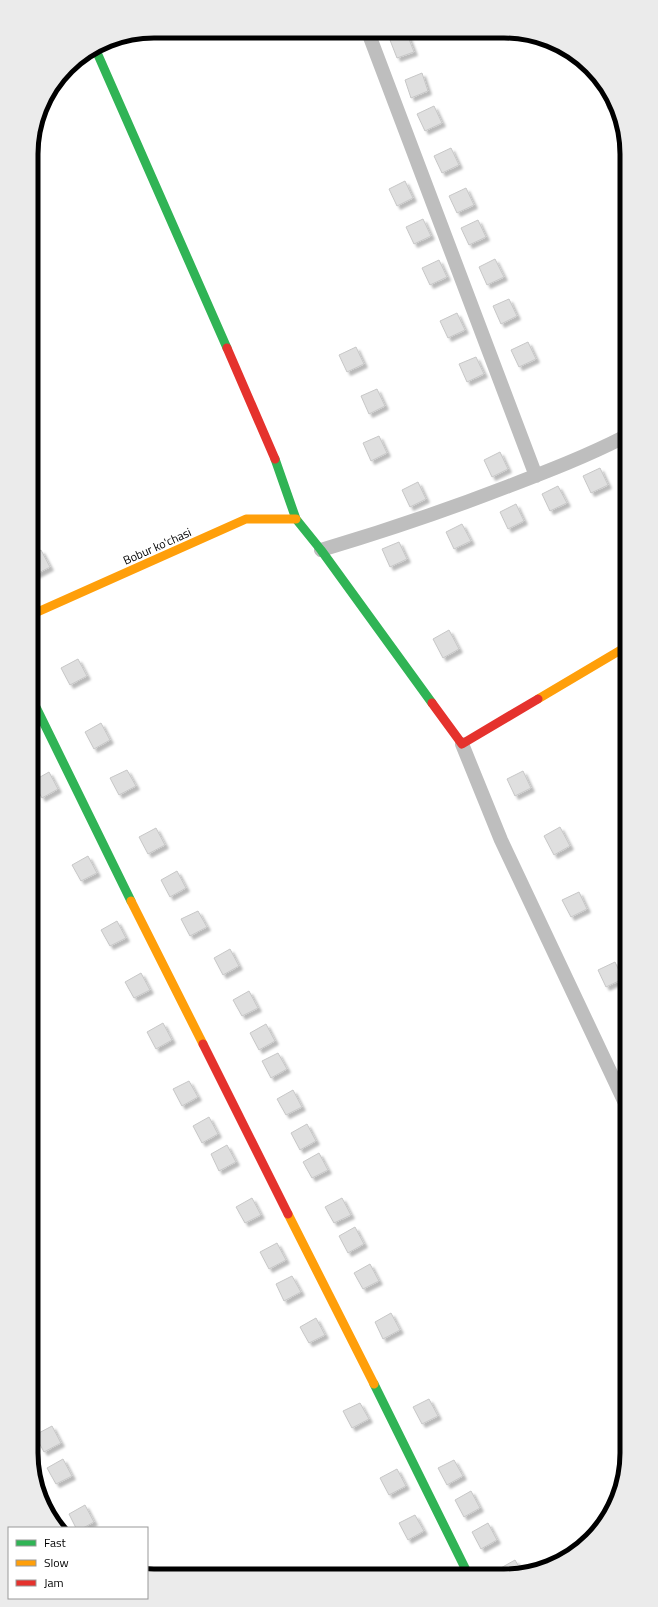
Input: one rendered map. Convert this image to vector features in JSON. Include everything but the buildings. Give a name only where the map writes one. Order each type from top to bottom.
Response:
[{"type":"street","points":[[370,38],[536,476]]},
{"type":"street","points":[[97,53],[280,470],[296,520],[321,550],[462,744],[501,840],[620,1092]]},
{"type":"street","points":[[321,550],[451,508],[536,476],[620,439]]},
{"type":"street","name":"Bobur ko'chasi","points":[[38,612],[246,520],[296,520]]},
{"type":"street","points":[[462,744],[620,650]]},
{"type":"street","points":[[38,711],[109,859],[388,1413],[465,1569]]},
{"type":"traffic: fast","points":[[97,53],[227,348]]},
{"type":"traffic: fast","points":[[275,459],[296,519],[321,550],[432,703]]},
{"type":"traffic: fast","points":[[38,711],[131,901]]},
{"type":"traffic: fast","points":[[374,1384],[466,1569]]},
{"type":"traffic: slow","points":[[38,612],[246,519],[296,519]]},
{"type":"traffic: slow","points":[[538,699],[620,650]]},
{"type":"traffic: slow","points":[[131,901],[203,1044]]},
{"type":"traffic: slow","points":[[288,1214],[374,1384]]},
{"type":"traffic: jam","points":[[227,348],[275,459]]},
{"type":"traffic: jam","points":[[432,703],[462,744],[538,699]]},
{"type":"traffic: jam","points":[[203,1044],[288,1214]]}]
